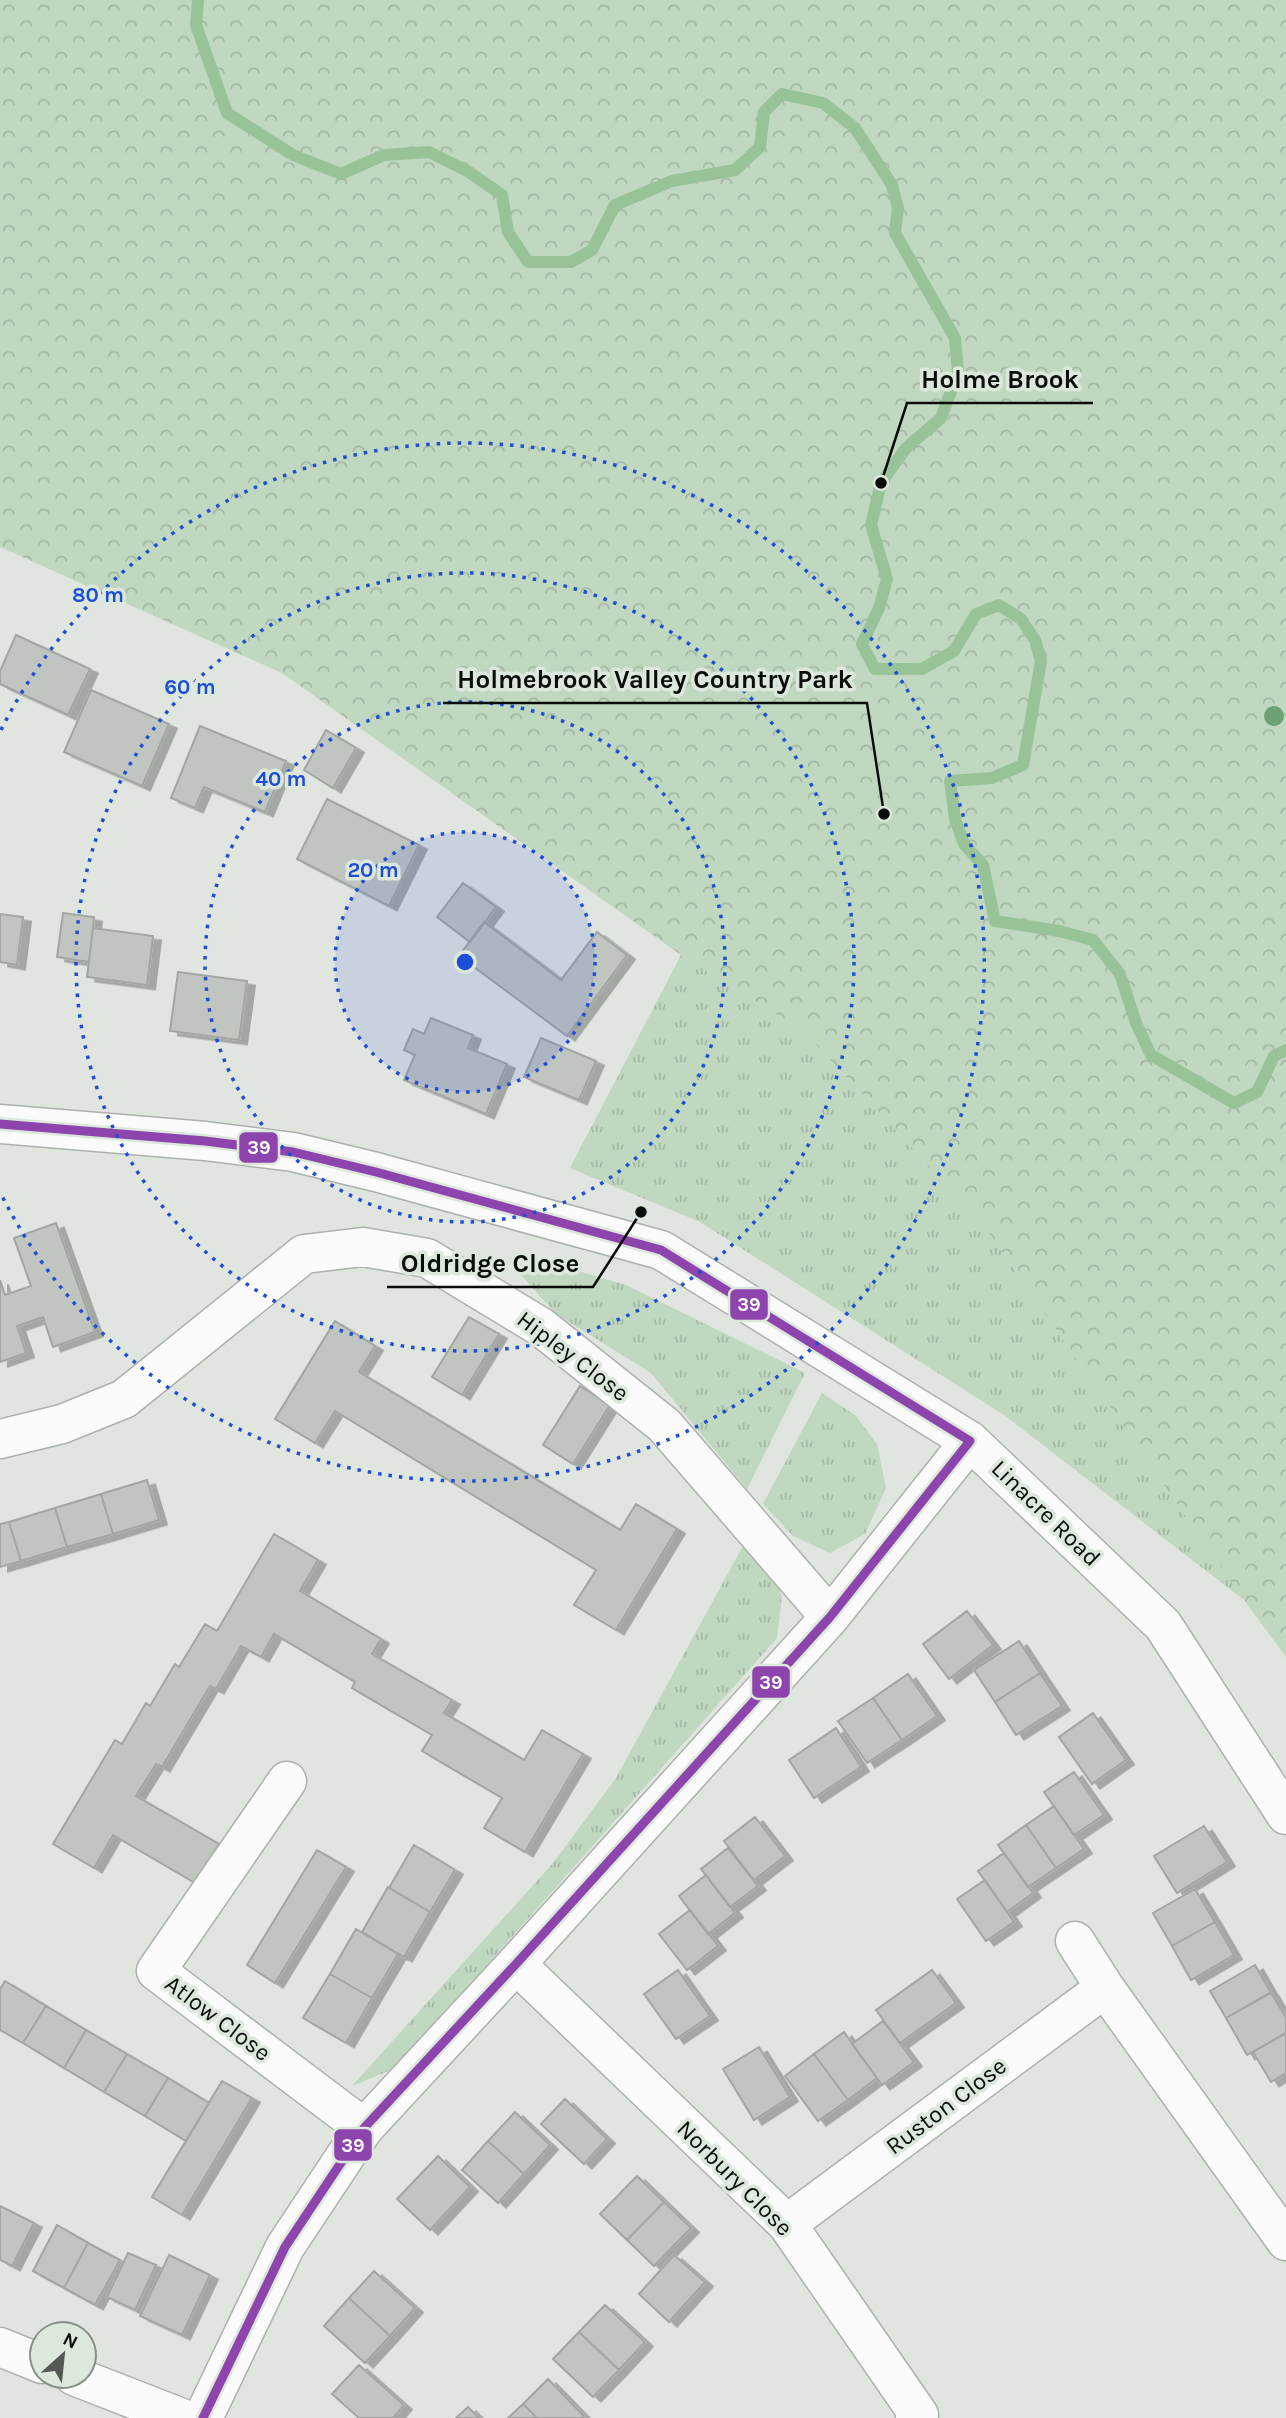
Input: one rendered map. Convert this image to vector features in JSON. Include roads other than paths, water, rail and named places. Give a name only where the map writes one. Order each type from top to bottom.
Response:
[{"type":"street","name":"Linacre Road","points":[[0,1124],[205,1141],[293,1152],[661,1250],[970,1441],[1163,1625],[1286,1815]]},
{"type":"street","name":"Hipley Close","points":[[0,1439],[62,1424],[124,1399],[304,1254],[363,1247],[427,1258],[541,1327],[664,1426],[830,1617]]},
{"type":"street","points":[[204,2418],[285,2247],[364,2128],[830,1617],[970,1441]]},
{"type":"street","name":"Atlow Close","points":[[287,1781],[156,1971],[364,2128]]},
{"type":"street","points":[[1075,1941],[1105,1988],[1286,2241]]},
{"type":"street","name":"Norbury Close","points":[[516,1964],[787,2224],[919,2415],[915,2418]]},
{"type":"street","name":"Ruston Close","points":[[787,2224],[1105,1988]]},
{"type":"street","points":[[0,2347],[28,2358]]},
{"type":"street","points":[[98,2385],[183,2418]]},
{"type":"waterway","points":[[198,0],[196,25],[227,113],[293,155],[341,174],[384,155],[429,152],[469,172],[502,195],[508,232],[528,262],[571,262],[592,250],[615,205],[672,181],[735,170],[760,147],[764,112],[782,94],[823,103],[855,128],[892,185],[898,208],[895,233],[955,338],[958,372],[941,418],[906,448],[881,483],[871,525],[887,579],[879,608],[862,644],[875,669],[922,669],[954,651],[976,614],[999,605],[1021,619],[1035,640],[1041,661],[1023,765],[992,778],[950,781],[955,819],[964,844],[983,865],[995,921],[1059,931],[1093,940],[1120,974],[1136,1023],[1151,1055],[1234,1103],[1257,1092],[1274,1056],[1286,1050]]},
{"type":"place","name":"Holme Brook","points":[[881,483]]},
{"type":"place","name":"Holmebrook Valley Country Park","points":[[884,814]]},
{"type":"place","name":"Oldridge Close","points":[[641,1212]]}]
